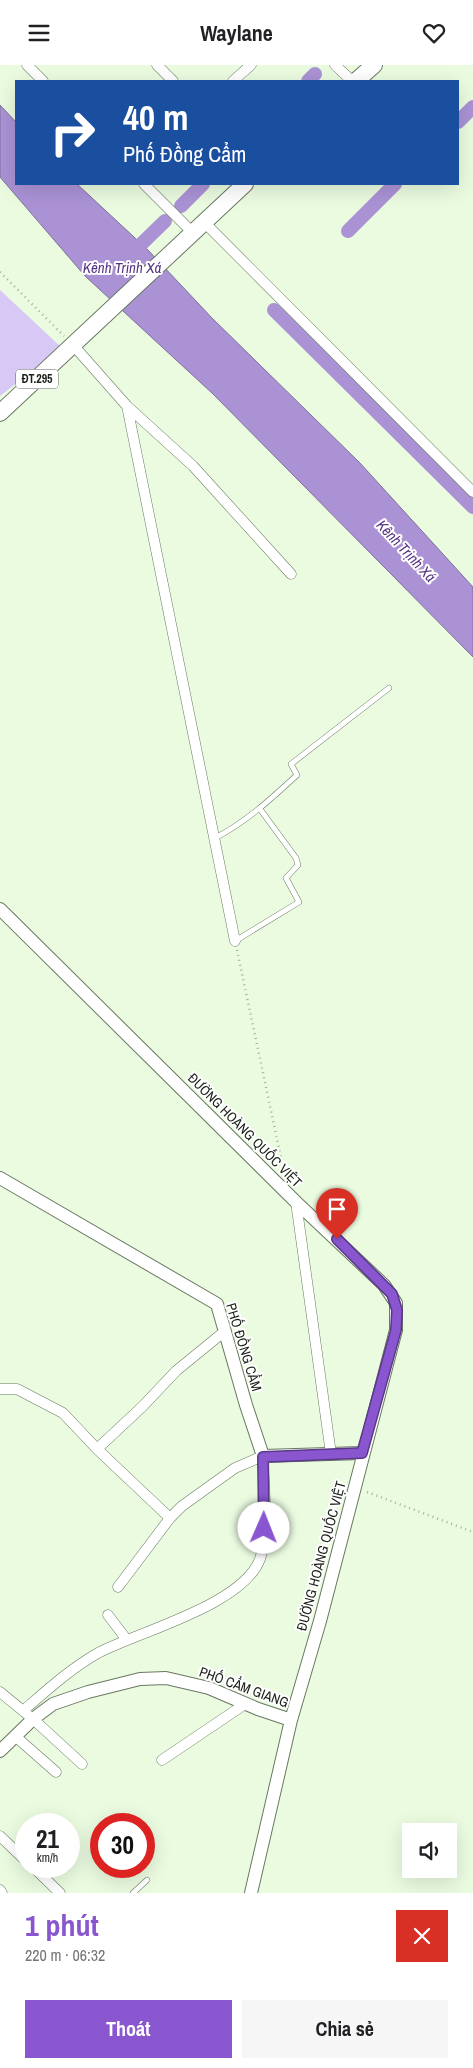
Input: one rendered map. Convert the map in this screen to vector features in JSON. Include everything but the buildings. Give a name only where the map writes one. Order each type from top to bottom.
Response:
[{"type":"main road","points":[[357,80],[374,65]]},
{"type":"main road","name":"ĐT.295","points":[[0,413],[74,346],[244,185]]},
{"type":"street","points":[[26,65],[42,80]]},
{"type":"street","points":[[157,65],[172,80]]},
{"type":"street","points":[[235,80],[251,65]]},
{"type":"street","points":[[336,65],[351,80]]},
{"type":"street","points":[[145,185],[198,227],[473,492]]},
{"type":"street","points":[[74,346],[127,406],[193,466],[291,574]]},
{"type":"street","points":[[127,406],[235,941]]},
{"type":"street","name":"ĐƯỜNG HOÀNG QUỐC VIỆT","points":[[0,909],[296,1202],[384,1285],[396,1303],[396,1330],[362,1453],[320,1621],[291,1720],[251,1893]]},
{"type":"street","name":"PHỐ ĐỒNG CẨM","points":[[0,1178],[217,1303],[263,1457]]},
{"type":"street","points":[[296,1202],[331,1454]]},
{"type":"street","points":[[97,1449],[143,1406],[176,1371],[225,1331]]},
{"type":"street","points":[[0,1389],[17,1389],[63,1413],[97,1449],[170,1518]]},
{"type":"street","points":[[118,1587],[170,1518],[182,1506],[234,1467],[263,1457],[362,1453]]},
{"type":"street","points":[[28,1715],[68,1671],[99,1653],[201,1609],[234,1590],[253,1571],[259,1560],[262,1548],[265,1488],[263,1457]]},
{"type":"street","points":[[108,1615],[127,1640]]},
{"type":"street","name":"PHỐ CẨM GIANG","points":[[0,1751],[16,1736],[28,1715],[53,1703],[140,1679],[166,1678],[210,1688],[291,1720]]},
{"type":"street","points":[[0,1692],[82,1764]]},
{"type":"street","points":[[162,1760],[245,1703]]},
{"type":"street","points":[[16,1736],[56,1772]]},
{"type":"street","points":[[0,1836],[15,1850]]},
{"type":"street","points":[[44,1878],[60,1893]]},
{"type":"lane","points":[[213,839],[231,830],[260,809],[297,775],[291,764],[389,688]]},
{"type":"lane","points":[[235,941],[299,901],[286,878],[298,865],[296,858],[260,809]]},
{"type":"lane","points":[[133,1893],[147,1879]]},
{"type":"path","points":[[0,272],[74,346]]},
{"type":"path","points":[[235,941],[281,1158],[274,1180]]},
{"type":"path","points":[[354,1487],[473,1532]]},
{"type":"shaded area","points":[[0,290],[62,348],[0,396]]},
{"type":"water","name":"Kênh Trịnh Xá","points":[[0,105],[15,121],[15,185],[78,185],[148,250],[212,318],[360,463],[473,587],[473,657],[213,394],[85,276],[0,177]]},
{"type":"waterway","points":[[309,80],[315,74]]},
{"type":"waterway","points":[[459,121],[473,107]]},
{"type":"waterway","points":[[181,206],[202,185]]},
{"type":"waterway","points":[[348,231],[394,185]]},
{"type":"waterway","points":[[128,257],[165,221]]},
{"type":"waterway","points":[[274,310],[473,507]]},
{"type":"route","points":[[264,1528],[265,1488],[263,1457],[362,1453],[396,1330],[397,1310],[392,1294],[337,1239]]}]
